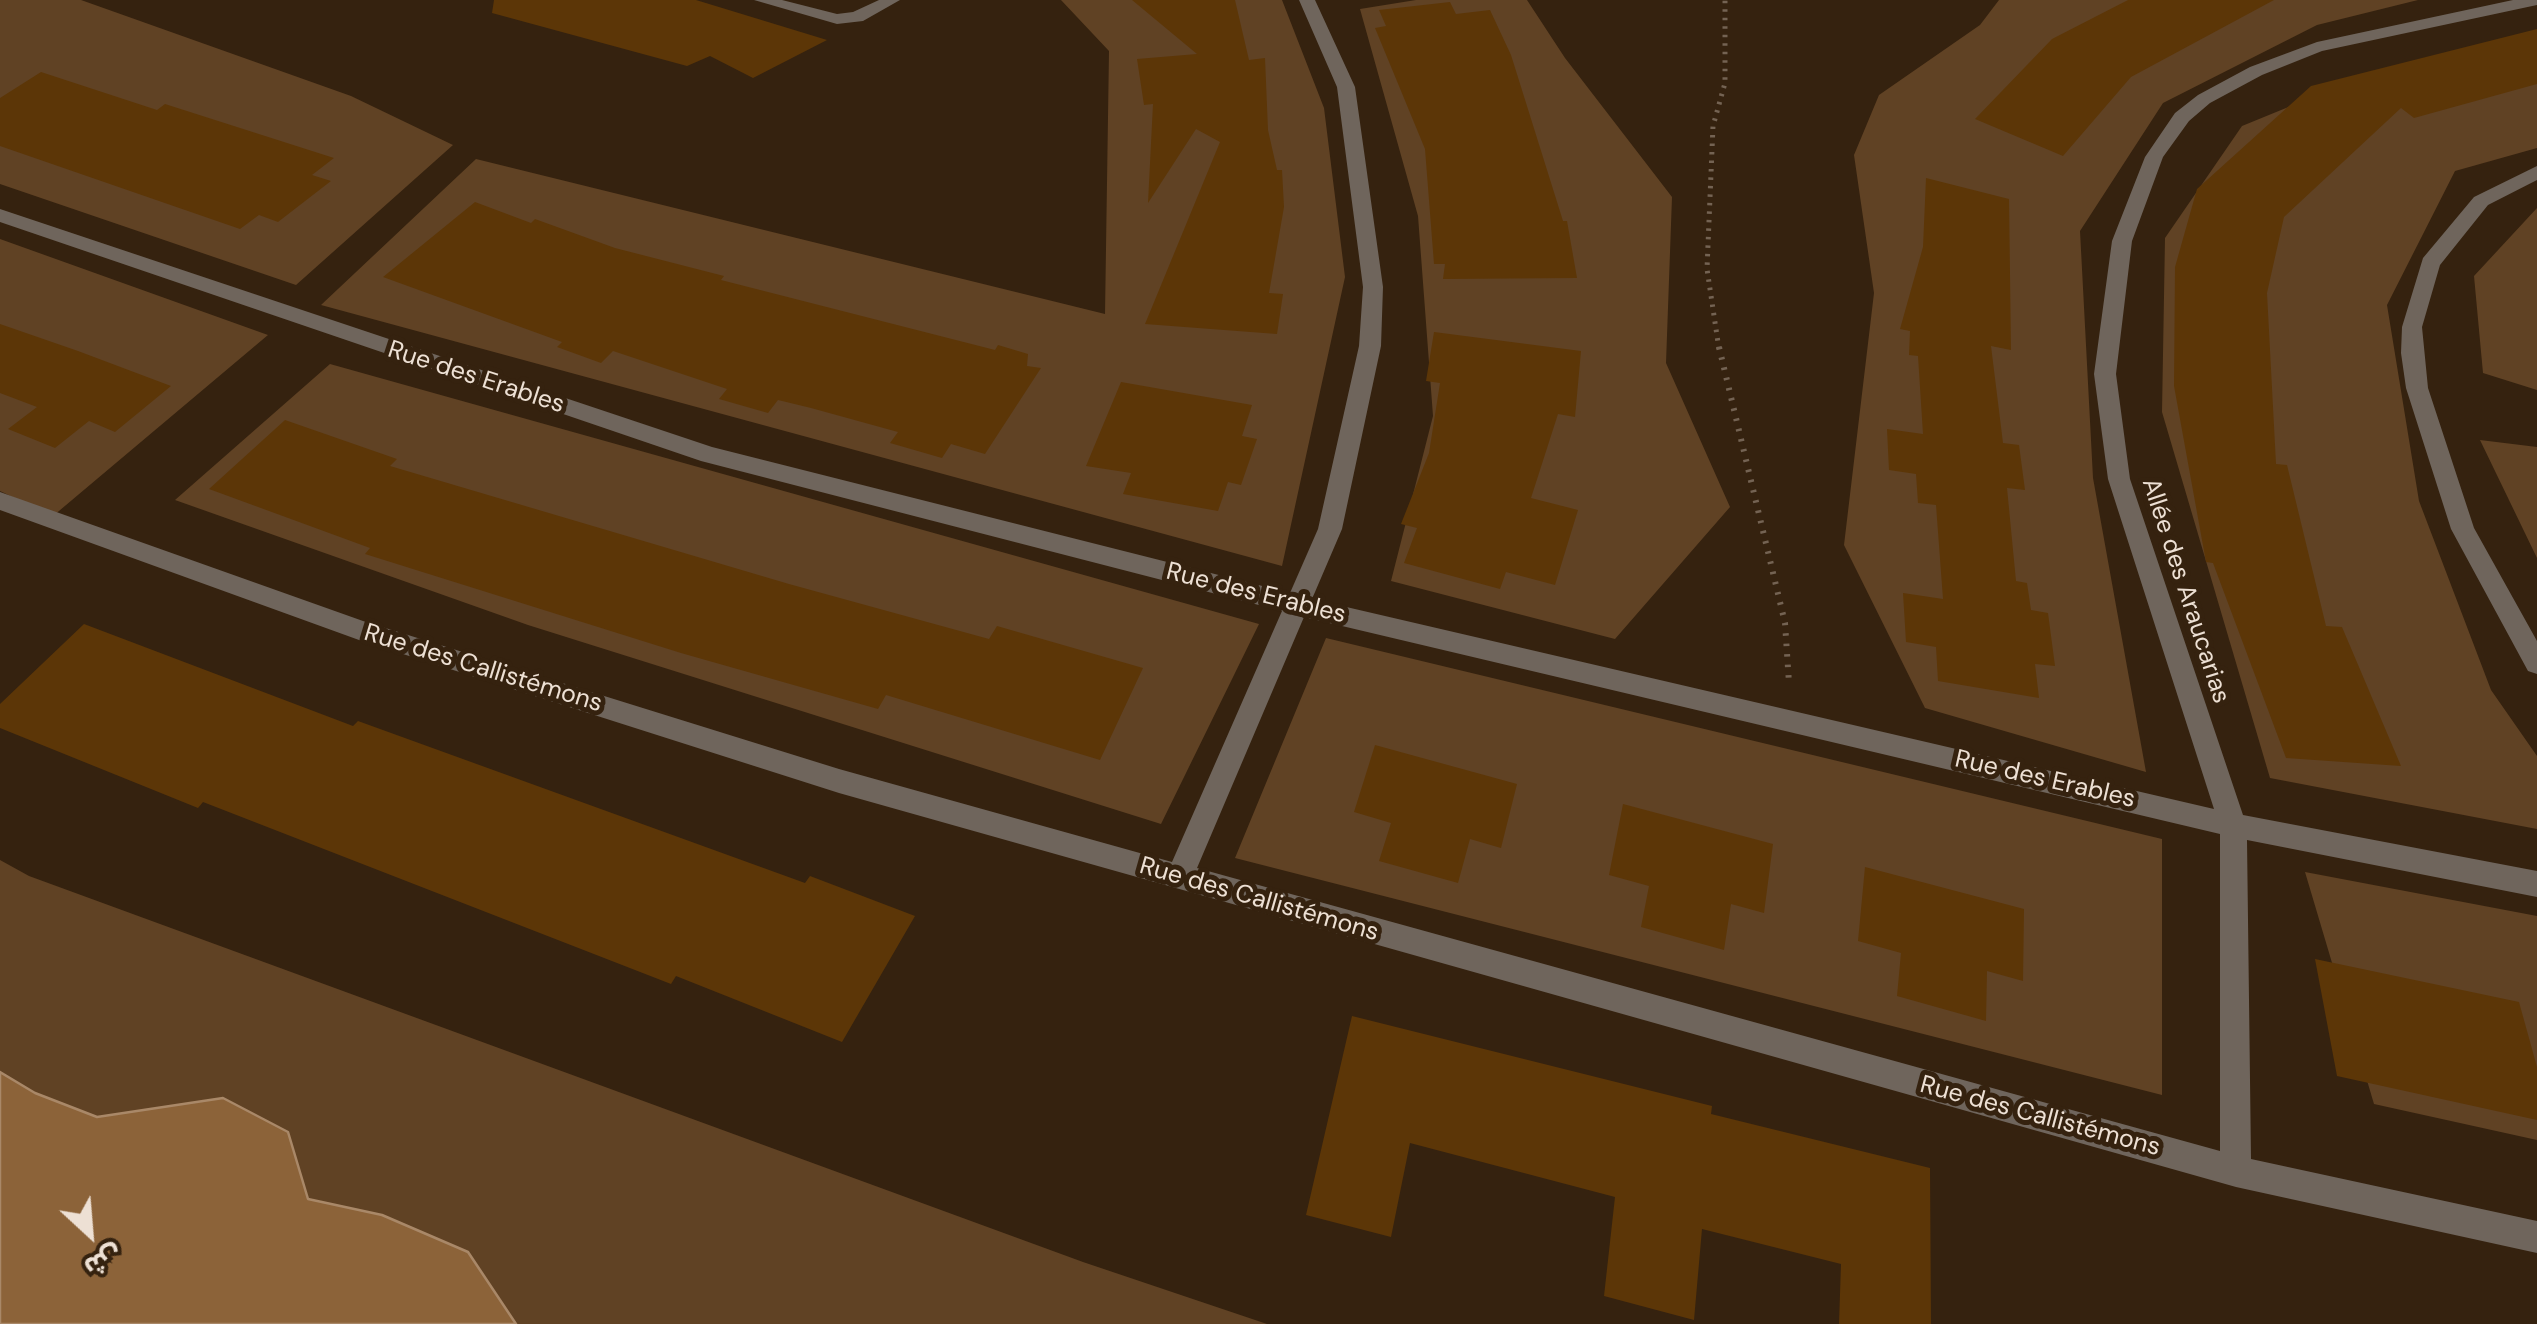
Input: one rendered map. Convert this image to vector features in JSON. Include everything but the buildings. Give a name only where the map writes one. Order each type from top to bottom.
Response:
[{"type":"street","points":[[762,0],[836,18],[857,17],[892,0]]},
{"type":"street","points":[[1179,878],[1330,530],[1347,466],[1370,346],[1373,287],[1346,87],[1306,0]]},
{"type":"street","name":"Allée des Araucarias","points":[[2236,1171],[2234,825],[2119,480],[2105,374],[2122,241],[2154,156],[2182,117],[2204,99],[2256,71],[2363,35],[2537,0]]},
{"type":"street","points":[[2537,172],[2481,201],[2430,262],[2412,327],[2412,353],[2417,388],[2464,529],[2537,664]]},
{"type":"street","name":"Rue des Erables","points":[[0,215],[710,455],[1298,605],[2234,825],[2537,884]]},
{"type":"street","name":"Rue des Callistémons","points":[[0,501],[359,630],[838,781],[2236,1171],[2537,1237]]},
{"type":"path","points":[[1725,0],[1725,84],[1713,126],[1706,268],[1719,349],[1784,623],[1791,720]]},
{"type":"shaded area","points":[[0,0],[81,0],[351,96],[453,145],[296,285],[0,184]]},
{"type":"shaded area","points":[[1061,0],[1282,0],[1324,108],[1345,277],[1282,566],[321,305],[476,159],[1105,314],[1109,51]]},
{"type":"shaded area","points":[[1416,0],[1527,0],[1565,58],[1672,197],[1666,363],[1730,507],[1615,639],[1391,581],[1433,416],[1418,216],[1360,9]]},
{"type":"shaded area","points":[[1999,0],[2418,0],[2317,25],[2163,103],[2080,231],[2093,478],[2146,772],[1925,708],[1844,545],[1874,293],[1854,155],[1879,95],[1980,25]]},
{"type":"shaded area","points":[[2537,30],[2537,148],[2455,171],[2387,305],[2419,501],[2491,690],[2537,756],[2537,829],[2270,778],[2162,412],[2165,238],[2242,126],[2374,72]]},
{"type":"shaded area","points":[[2537,208],[2537,390],[2483,373],[2474,276]]},
{"type":"shaded area","points":[[0,239],[268,335],[53,516],[0,491]]},
{"type":"shaded area","points":[[330,364],[1259,624],[1161,824],[528,625],[175,500]]},
{"type":"shaded area","points":[[2480,440],[2537,447],[2537,558]]},
{"type":"shaded area","points":[[1326,638],[2162,839],[2162,1095],[1235,858]]},
{"type":"shaded area","points":[[0,860],[29,876],[1083,1262],[1267,1324],[0,1324]]},
{"type":"shaded area","points":[[2305,872],[2537,916],[2537,1140],[2374,1104]]},
{"type":"shaded area","points":[[0,1072],[35,1093],[97,1117],[223,1098],[288,1132],[308,1199],[382,1215],[468,1252],[516,1324],[0,1324]]}]
